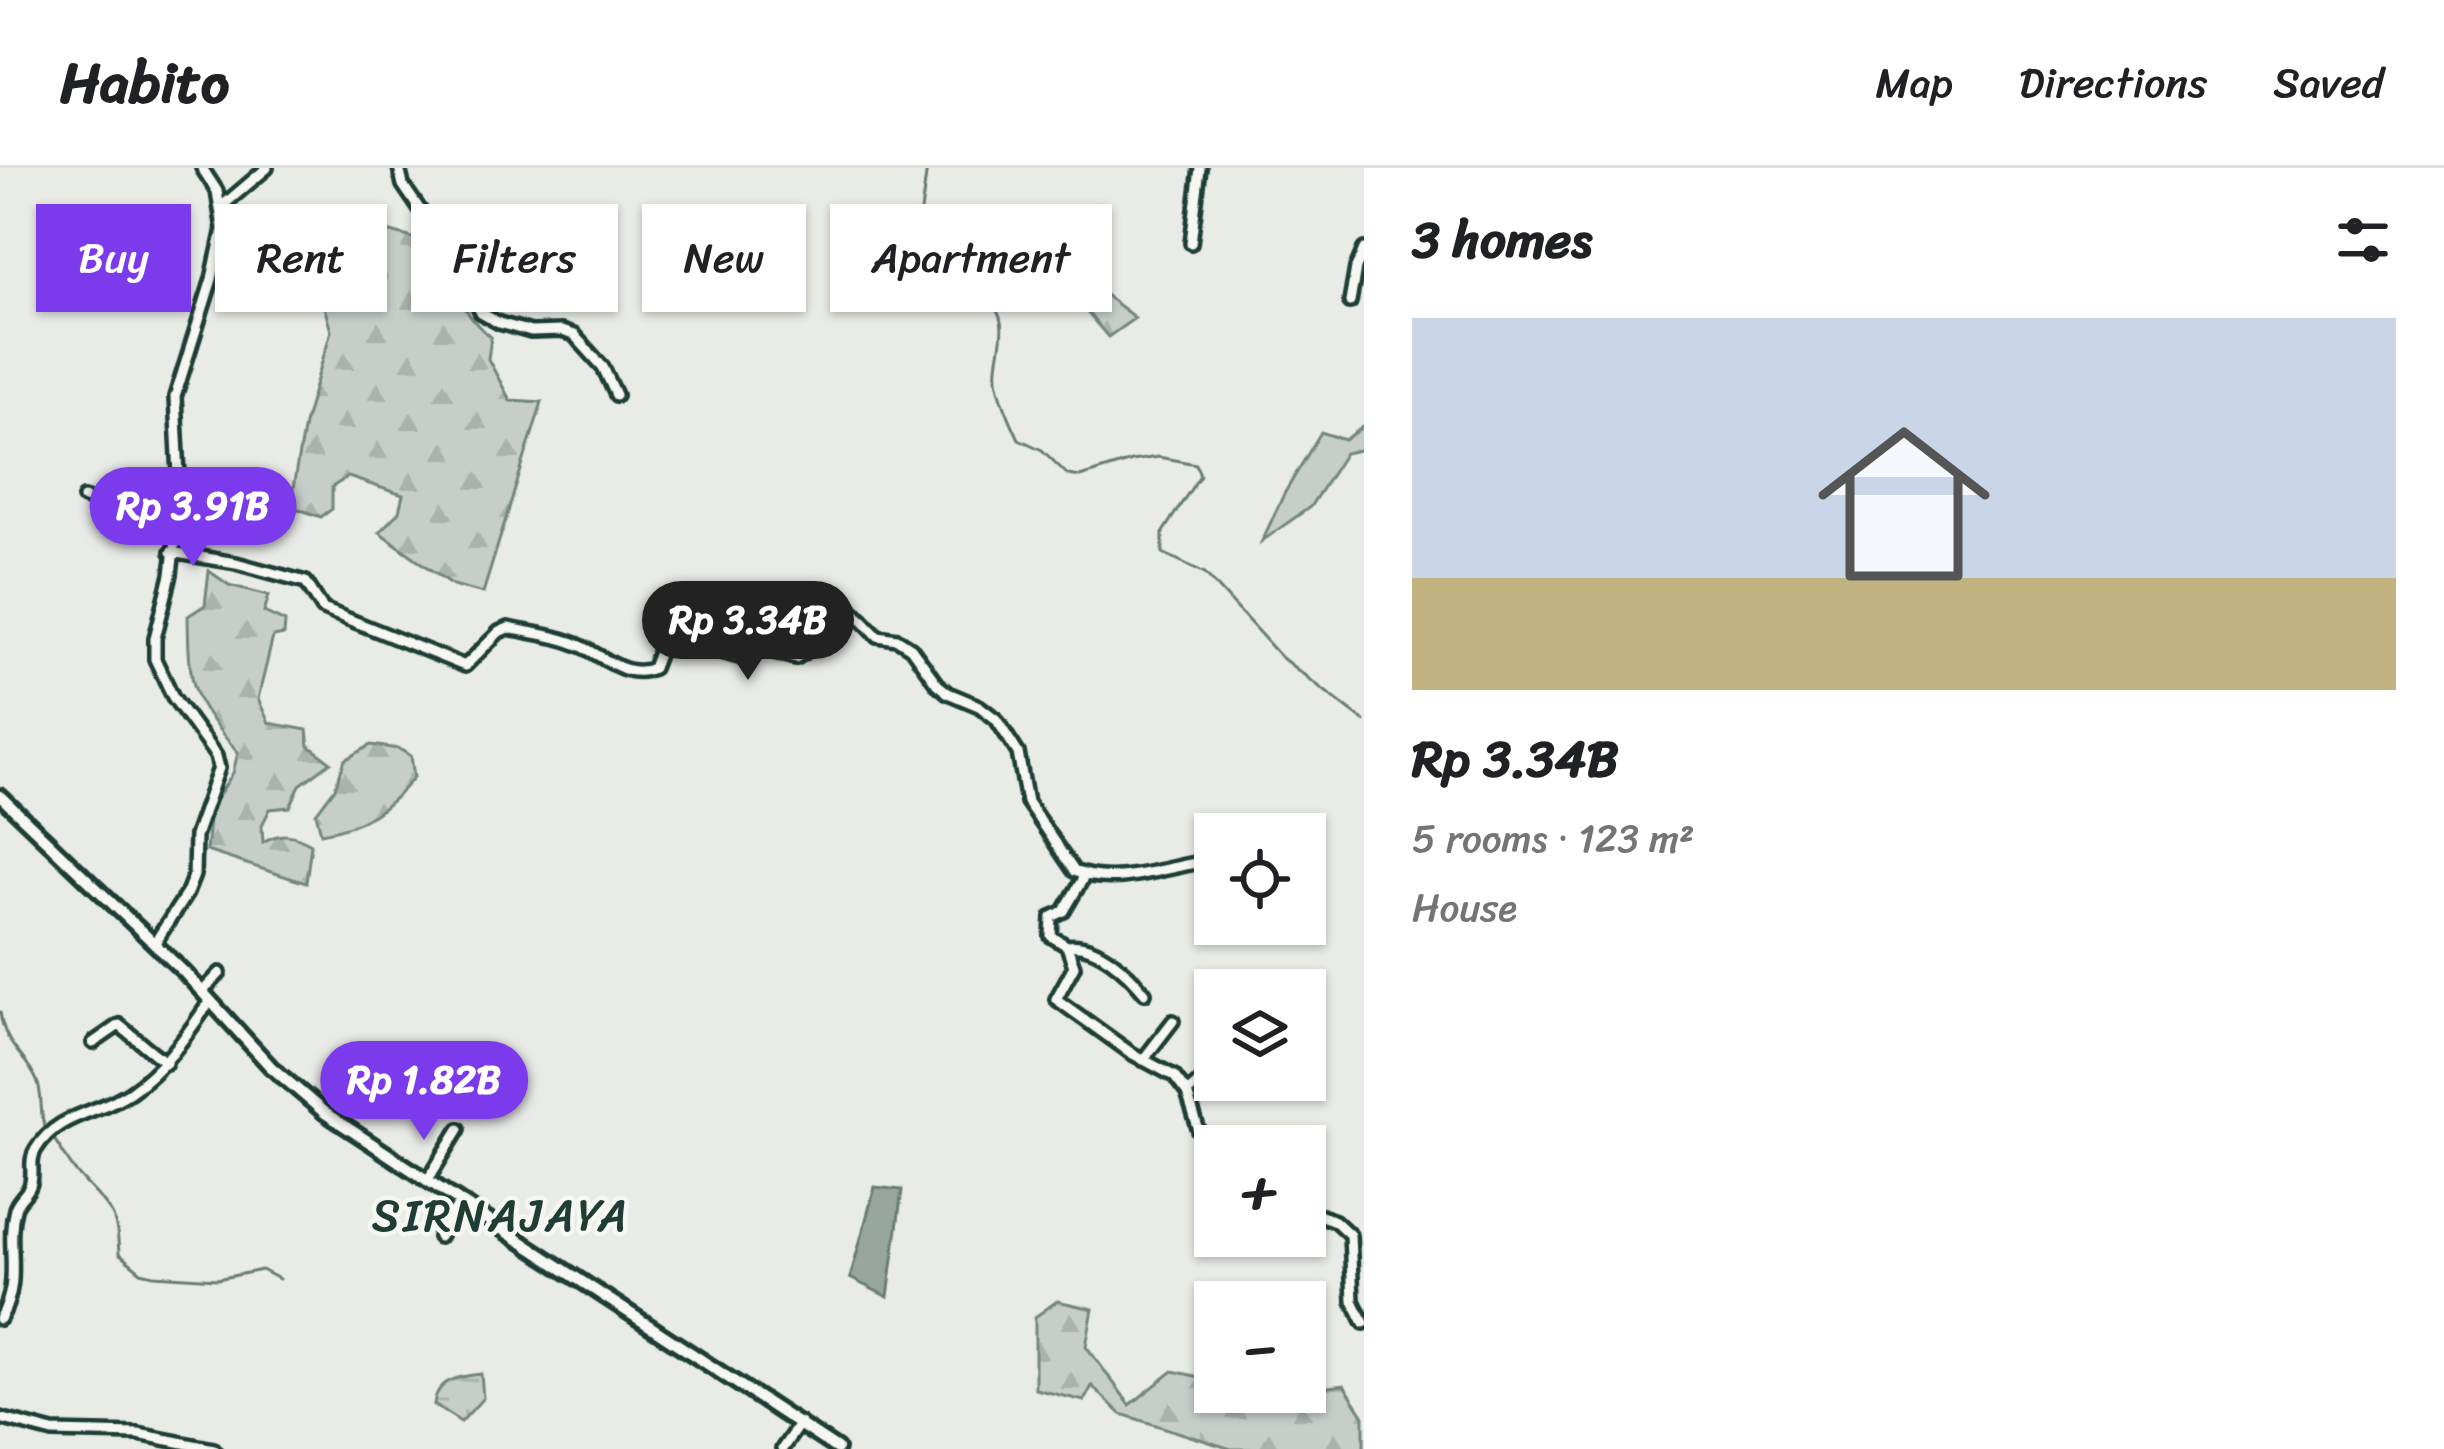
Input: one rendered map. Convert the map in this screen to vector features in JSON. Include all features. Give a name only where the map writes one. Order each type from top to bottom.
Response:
[{"type":"street","points":[[202,168],[220,204]]},
{"type":"street","points":[[226,204],[267,168]]},
{"type":"street","points":[[399,168],[403,184],[429,223],[460,249],[471,293],[482,313],[531,332],[574,335],[603,367],[616,394]]},
{"type":"street","points":[[1191,243],[1200,168]]},
{"type":"street","points":[[1350,302],[1364,249]]},
{"type":"street","points":[[154,944],[194,875],[195,836],[219,768],[204,737],[173,698],[155,659],[155,638],[171,575],[180,461],[175,397],[215,265]]},
{"type":"street","points":[[84,498],[175,526]]},
{"type":"street","points":[[171,552],[236,562],[306,581],[323,609],[465,666],[508,628],[585,647],[600,659],[635,671],[653,668],[665,636],[749,660],[756,647],[796,658],[804,653],[819,604],[835,599],[878,636],[897,639],[911,648],[948,693],[996,719],[1018,753],[1027,802],[1065,861],[1085,875],[1134,874],[1194,864]]},
{"type":"street","points":[[0,796],[154,944],[271,1067],[344,1128],[837,1449]]},
{"type":"street","points":[[1085,875],[1064,910],[1052,917],[1051,936],[1066,946],[1074,966],[1056,999],[1174,1076],[1187,1093],[1196,1125]]},
{"type":"street","points":[[1066,946],[1078,944],[1106,958],[1145,993]]},
{"type":"street","points":[[0,1319],[10,1303],[15,1207],[30,1187],[31,1161],[38,1146],[64,1120],[117,1101],[166,1063],[220,973]]},
{"type":"street","points":[[1143,1060],[1173,1021]]},
{"type":"street","points":[[93,1043],[119,1025],[166,1063]]},
{"type":"street","points":[[1187,1093],[1194,1087]]},
{"type":"street","points":[[427,1180],[459,1129]]},
{"type":"street","points":[[439,1237],[460,1202]]},
{"type":"street","points":[[1326,1218],[1350,1235],[1353,1301],[1364,1322]]},
{"type":"street","points":[[0,1418],[53,1432],[138,1434],[214,1449]]},
{"type":"street","points":[[782,1449],[800,1423]]},
{"type":"green space","points":[[387,231],[411,237],[411,312],[469,312],[491,337],[488,359],[510,400],[542,402],[483,593],[453,585],[379,532],[399,512],[403,495],[348,477],[332,487],[332,509],[321,517],[290,506],[304,424],[331,331],[326,312],[387,312]]},
{"type":"green space","points":[[1112,300],[1135,318],[1108,337],[1087,312],[1112,312]]},
{"type":"green space","points":[[1364,426],[1364,449],[1345,453],[1310,507],[1262,541],[1321,432],[1345,440]]},
{"type":"green space","points":[[209,571],[229,585],[269,595],[264,612],[285,622],[284,635],[273,637],[258,699],[269,723],[307,730],[309,746],[331,762],[300,785],[290,807],[270,809],[262,825],[263,842],[287,835],[311,844],[306,883],[206,851],[210,809],[233,773],[238,752],[210,718],[192,676],[188,616],[205,605]]},
{"type":"green space","points":[[371,745],[411,756],[414,777],[374,815],[321,833],[316,813],[335,788],[345,760]]},
{"type":"green space","points":[[1057,1301],[1093,1309],[1086,1346],[1130,1405],[1173,1371],[1194,1376],[1194,1413],[1326,1413],[1326,1387],[1344,1385],[1364,1416],[1364,1449],[1231,1449],[1121,1414],[1092,1386],[1084,1401],[1035,1389],[1035,1317]]},
{"type":"green space","points":[[481,1374],[483,1398],[461,1422],[434,1405],[444,1385]]},
{"type":"shaded area","points":[[875,1187],[902,1190],[888,1297],[850,1278]]},
{"type":"waterway","points":[[927,168],[913,269],[906,288],[909,294],[935,302],[989,301],[997,310],[1002,330],[998,384],[1019,439],[1042,450],[1068,475],[1080,477],[1158,457],[1196,464],[1200,475],[1163,532],[1163,553],[1205,573],[1282,658],[1364,721]]},
{"type":"waterway","points":[[0,1012],[6,1035],[37,1081],[46,1130]]},
{"type":"waterway","points":[[53,1138],[111,1212],[119,1254],[141,1272],[217,1279],[262,1270],[279,1279]]},
{"type":"district","name":"SIRNAJAYA","points":[[501,1216]]}]
